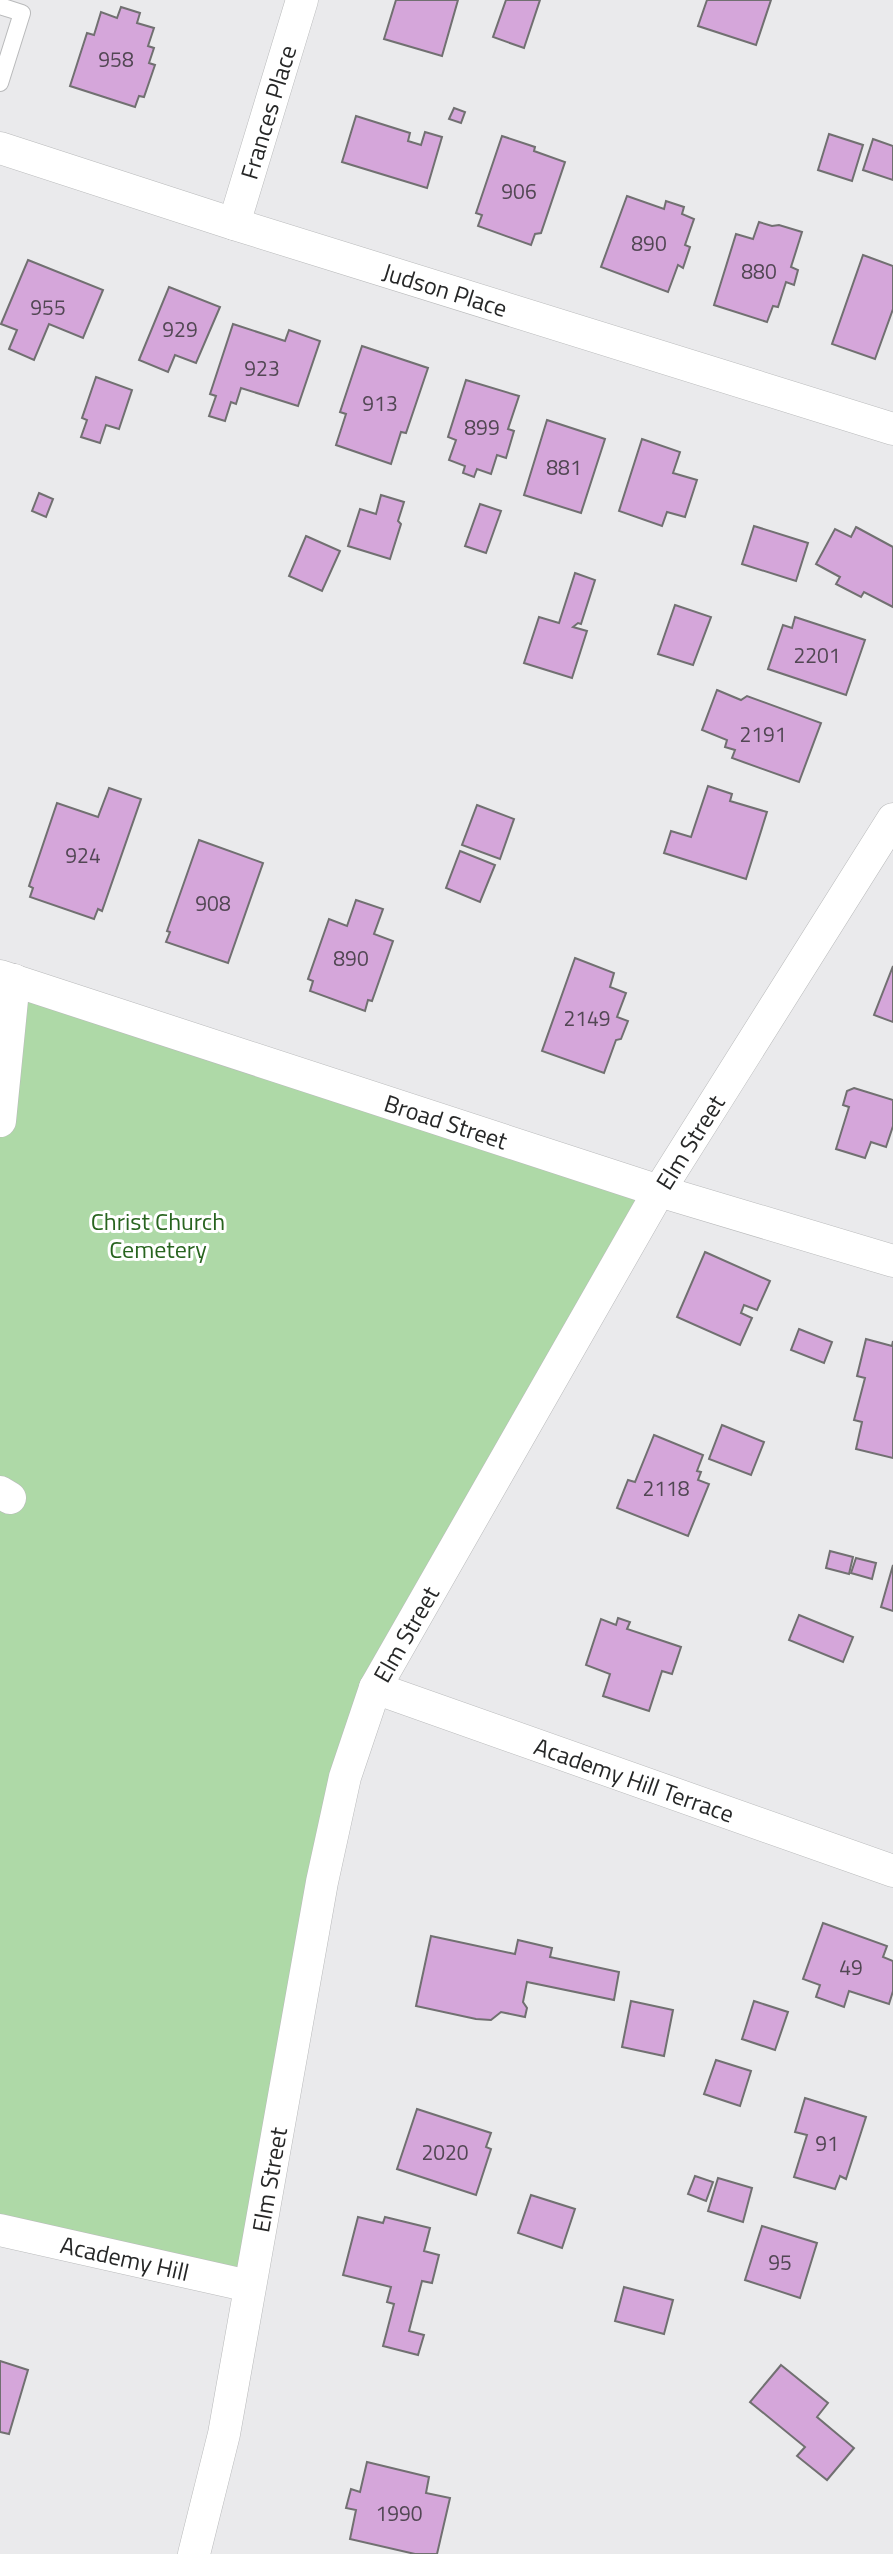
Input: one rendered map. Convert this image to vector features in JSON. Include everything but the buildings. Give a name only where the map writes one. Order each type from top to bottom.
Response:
[{"type":"street","name":"Frances Place","points":[[234,224],[302,0]]},
{"type":"street","name":"Judson Place","points":[[0,148],[234,224],[893,429]]},
{"type":"street","name":"Elm Street","points":[[194,2554],[224,2434],[322,1882],[345,1777],[375,1688],[659,1191],[893,819]]},
{"type":"street","name":"Broad Street","points":[[7,978],[659,1191],[893,1261]]},
{"type":"street","points":[[0,1121],[7,978]]},
{"type":"street","name":"Academy Hill Terrace","points":[[375,1688],[893,1871]]},
{"type":"street","name":"Academy Hill","points":[[0,2230],[249,2286]]},
{"type":"lane","points":[[0,6],[22,13],[0,83]]},
{"type":"green space","name":"Christ Church Cemetery","points":[[6,978],[659,1191],[375,1688],[249,2286],[0,2230],[0,1044]]}]
